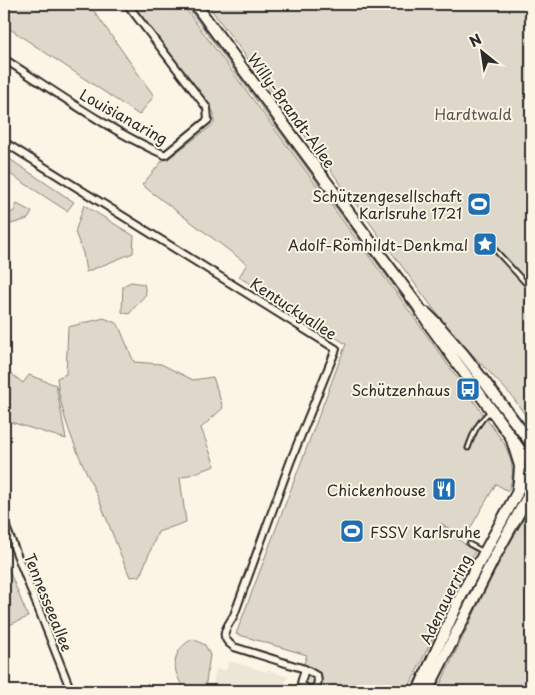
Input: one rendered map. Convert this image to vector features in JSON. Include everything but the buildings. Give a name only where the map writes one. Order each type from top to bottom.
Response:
[{"type":"main road","name":"Willy-Brandt-Allee","points":[[195,4],[418,306],[431,328],[531,466]]},
{"type":"main road","name":"Willy-Brandt-Allee","points":[[418,306],[455,344],[531,443]]},
{"type":"main road","points":[[520,428],[531,433]]},
{"type":"main road","points":[[511,437],[520,464],[520,476],[516,493]]},
{"type":"main road","name":"Adenauerring","points":[[418,691],[484,552],[531,466]]},
{"type":"main road","name":"Adenauerring","points":[[428,691],[493,560],[531,491]]},
{"type":"street","name":"Louisianaring","points":[[4,59],[100,120],[165,155],[208,120],[207,108],[127,4]]},
{"type":"street","name":"Kentuckyallee","points":[[4,143],[336,349],[291,460],[234,615],[225,628],[224,634],[227,642],[234,647],[305,669]]},
{"type":"street","name":"Tennesseeallee","points":[[4,522],[71,691]]},
{"type":"lane","points":[[486,240],[531,289]]},
{"type":"lane","points":[[468,448],[474,431],[492,410]]},
{"type":"lane","points":[[469,544],[484,552]]},
{"type":"shaded area","points":[[229,661],[267,672],[268,670],[288,677],[281,691],[211,691],[216,669],[226,670]]},
{"type":"green space","points":[[14,4],[89,4],[154,96],[139,115],[4,25],[4,13]]},
{"type":"green space","points":[[132,4],[182,4],[400,298],[507,449],[512,473],[508,491],[496,484],[464,539],[441,523],[475,551],[407,691],[294,691],[307,655],[236,634],[346,344],[239,277],[247,264],[142,185],[163,160],[169,158],[214,124],[214,113]]},
{"type":"green space","points":[[185,4],[187,4],[440,345],[461,377]]},
{"type":"green space","name":"Hardtwald","points":[[207,4],[531,4],[531,423],[511,395],[450,331]]},
{"type":"green space","points":[[8,158],[74,202],[67,211],[4,170],[4,165]]},
{"type":"green space","points":[[17,204],[32,212],[28,219],[11,224],[5,216],[14,211]]},
{"type":"green space","points":[[84,205],[134,236],[133,253],[86,272],[83,253],[75,232]]},
{"type":"green space","points":[[131,282],[144,284],[146,294],[129,314],[122,312],[123,286]]},
{"type":"green space","points":[[104,318],[118,324],[134,362],[161,364],[193,380],[213,377],[223,408],[201,428],[215,466],[180,478],[186,522],[158,532],[140,576],[130,577],[100,502],[73,442],[59,394],[57,378],[66,374],[68,327]]},
{"type":"green space","points":[[4,368],[23,383],[29,375],[56,385],[66,439],[4,420]]},
{"type":"green space","points":[[531,508],[531,691],[437,691],[501,557]]},
{"type":"green space","points":[[478,552],[414,691],[410,691]]},
{"type":"green space","points":[[4,558],[28,617],[4,627]]},
{"type":"green space","points":[[193,639],[205,645],[210,655],[205,689],[202,691],[183,691],[176,672],[175,661],[181,648]]},
{"type":"place","name":"Schützengesellschaft Karlsruhe 1721","points":[[479,204]]},
{"type":"place","name":"Adolf-Römhildt-Denkmal","points":[[485,244]]},
{"type":"place","name":"Schützenhaus","points":[[468,389]]},
{"type":"place","name":"Chickenhouse","points":[[444,489]]},
{"type":"place","name":"FSSV Karlsruhe","points":[[352,531]]}]
